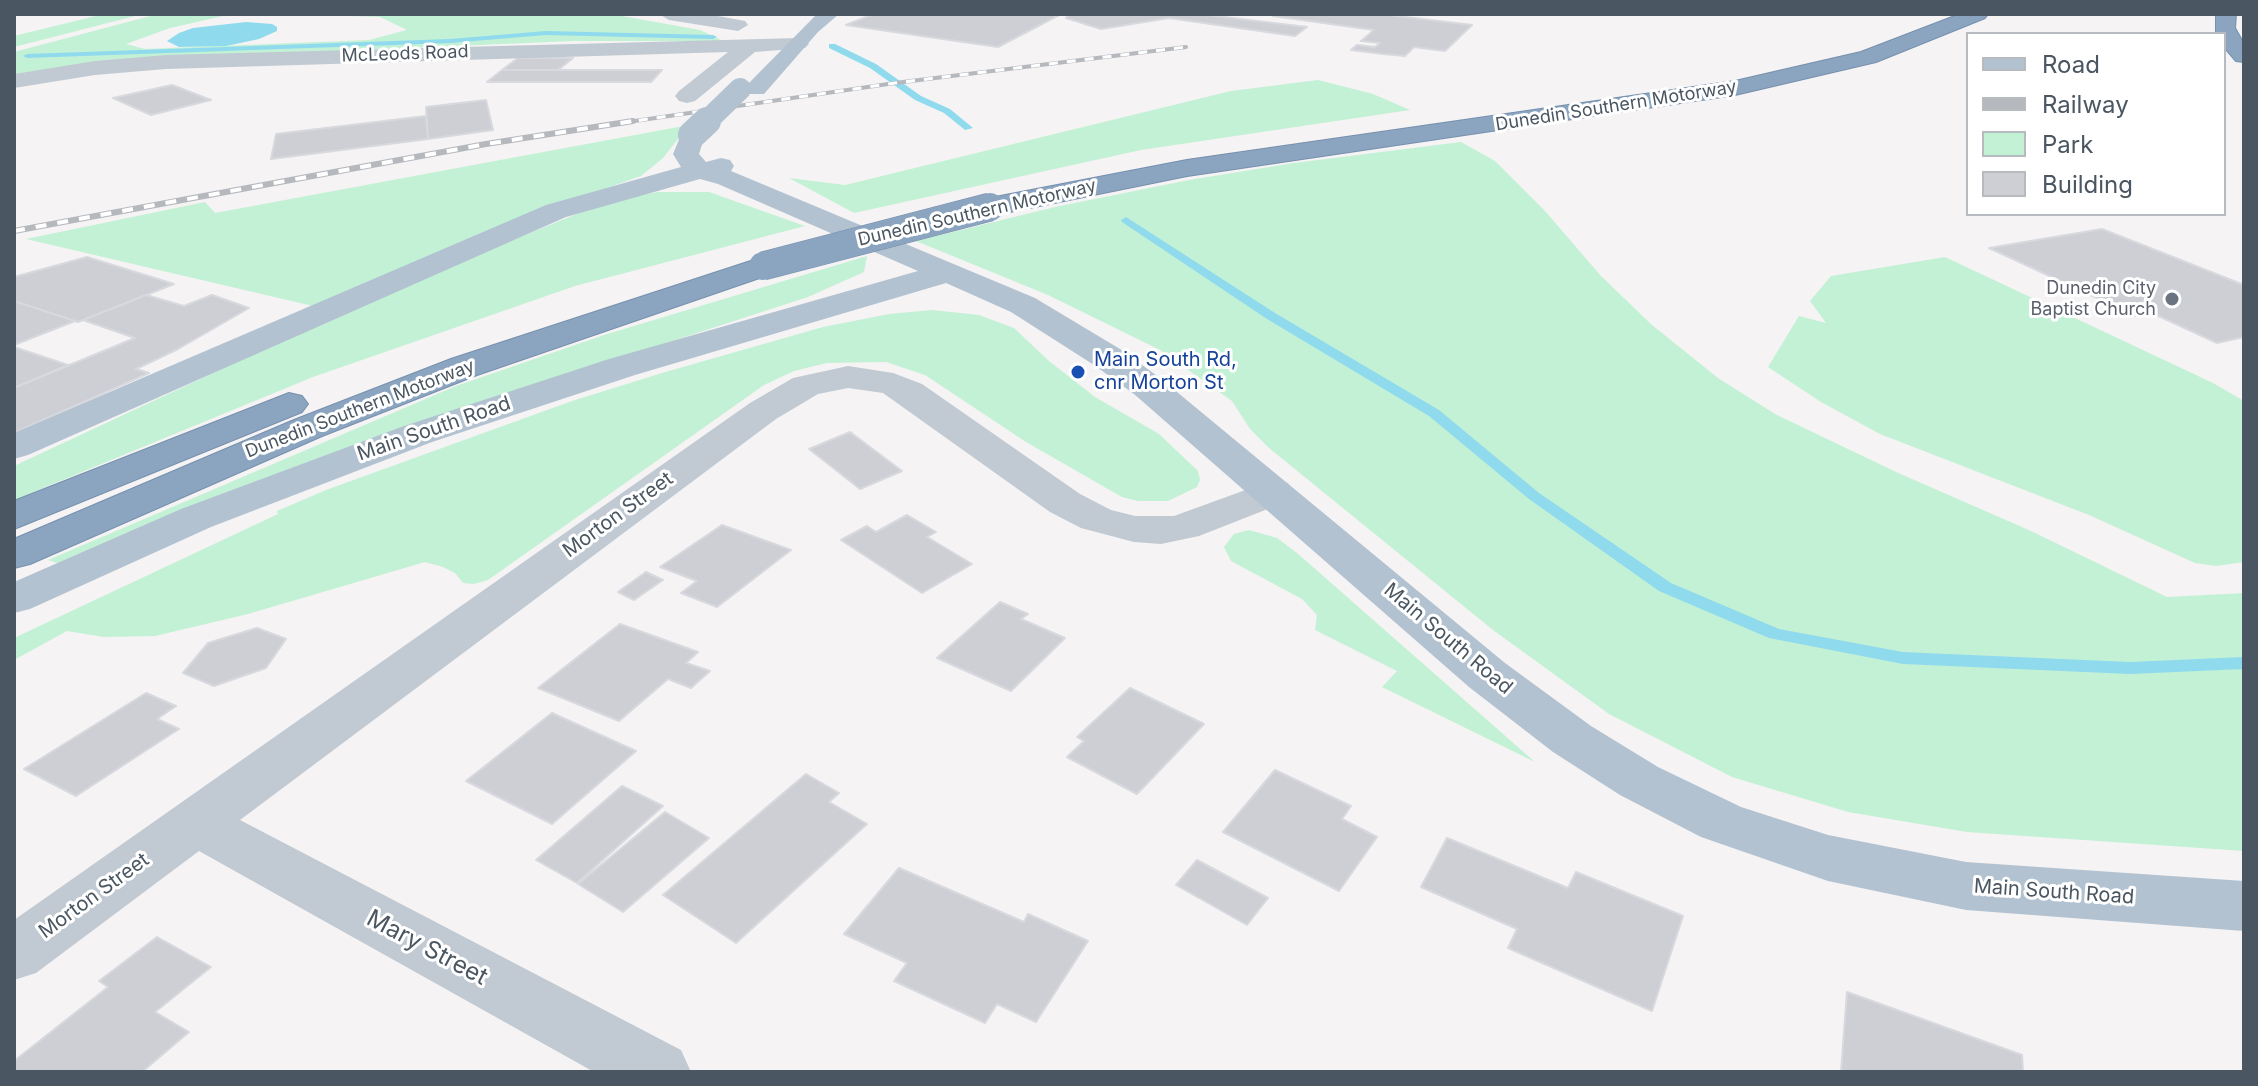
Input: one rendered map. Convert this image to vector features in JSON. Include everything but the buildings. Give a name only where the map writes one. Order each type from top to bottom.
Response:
[{"type":"highway","name":"Dunedin Southern Motorway","points":[[14,516],[201,438],[410,358],[754,258],[1193,149],[1584,97],[1729,73],[1848,44],[1929,14]]},
{"type":"highway","name":"Dunedin Southern Motorway","points":[[981,200],[1735,88],[1868,57],[1978,14]]},
{"type":"highway","points":[[2226,14],[2228,39],[2244,56]]},
{"type":"highway","name":"Dunedin Southern Motorway","points":[[14,555],[137,499],[436,378],[623,311],[754,258]]},
{"type":"main road","points":[[717,172],[691,163],[686,154],[798,33],[829,14]]},
{"type":"main road","points":[[14,447],[533,220],[610,194],[717,172]]},
{"type":"main road","name":"Main South Road","points":[[717,172],[1023,305],[1096,350],[1147,386],[1487,675],[1572,739],[1639,781],[1721,822],[1828,858],[1966,886],[2244,906]]},
{"type":"main road","name":"Main South Road","points":[[14,599],[196,518],[418,434],[622,367],[947,273]]},
{"type":"street","points":[[669,14],[798,33]]},
{"type":"street","name":"McLeods Road","points":[[14,81],[95,68],[166,62],[750,45],[798,33]]},
{"type":"street","points":[[687,96],[750,45]]},
{"type":"street","name":"Morton Street","points":[[14,954],[763,411],[797,390],[819,381],[861,377],[893,384],[909,392],[1065,503],[1096,519],[1134,529],[1161,531],[1184,527],[1273,492]]},
{"type":"street","name":"Mary Street","points":[[197,823],[657,1072]]},
{"type":"green space","points":[[104,14],[143,14],[14,47],[14,36]]},
{"type":"green space","points":[[158,14],[232,14],[170,28],[126,44],[145,49],[369,40],[407,30],[380,17],[287,14],[611,14],[700,30],[723,41],[573,41],[104,61],[14,74],[14,52]]},
{"type":"green space","points":[[1318,80],[1373,94],[1410,110],[1141,150],[854,213],[789,178],[845,185],[1231,91]]},
{"type":"green space","points":[[689,125],[663,158],[641,176],[313,306],[26,239],[205,202],[215,213]]},
{"type":"green space","points":[[1461,142],[1495,161],[1545,211],[1601,276],[1652,325],[1718,378],[1775,414],[2167,597],[2244,593],[2244,851],[1967,832],[1848,812],[1732,777],[1609,714],[1493,630],[1269,448],[1250,429],[1232,401],[1160,350],[1048,295],[916,241],[1055,207],[1189,180]]},
{"type":"green space","points":[[658,192],[709,192],[805,226],[575,286],[313,377],[14,500],[14,466],[404,284],[609,201]]},
{"type":"green space","points":[[867,256],[864,272],[808,297],[506,395],[67,566],[48,560],[456,386],[604,335]]},
{"type":"green space","points":[[1945,257],[2213,383],[2244,401],[2244,562],[2216,566],[2195,563],[2089,515],[1880,434],[1821,402],[1768,367],[1799,316],[1826,323],[1810,301],[1831,276]]},
{"type":"green space","points":[[932,310],[979,315],[1014,328],[1049,361],[1095,397],[1159,434],[1198,471],[1200,480],[1197,487],[1168,501],[1138,501],[1122,497],[1026,442],[925,375],[886,362],[827,363],[794,371],[764,385],[488,580],[463,583],[455,573],[425,562],[248,614],[155,636],[104,637],[67,631],[14,660],[14,638],[326,490],[572,401],[662,373],[823,327],[889,314]]},
{"type":"green space","points":[[1249,530],[1277,538],[1297,553],[1535,762],[1382,687],[1397,671],[1315,630],[1317,615],[1302,599],[1231,561],[1224,547],[1234,534]]},
{"type":"water","points":[[246,22],[272,24],[277,31],[259,39],[226,46],[179,47],[167,41],[193,28]]},
{"type":"waterway","points":[[27,56],[450,41],[546,33],[713,37]]},
{"type":"waterway","points":[[832,46],[873,66],[918,98],[947,111],[968,128]]},
{"type":"waterway","points":[[1126,220],[1271,316],[1434,413],[1534,496],[1665,587],[1775,634],[1903,658],[2130,668],[2244,663]]},
{"type":"railway","points":[[621,123],[895,83],[1186,47]]},
{"type":"railway","points":[[14,231],[486,144],[633,121]]},
{"type":"place","name":"Dunedin City Baptist Church","points":[[2172,299]]},
{"type":"place","name":"Main South Rd, cnr Morton St","points":[[1078,372]]}]
